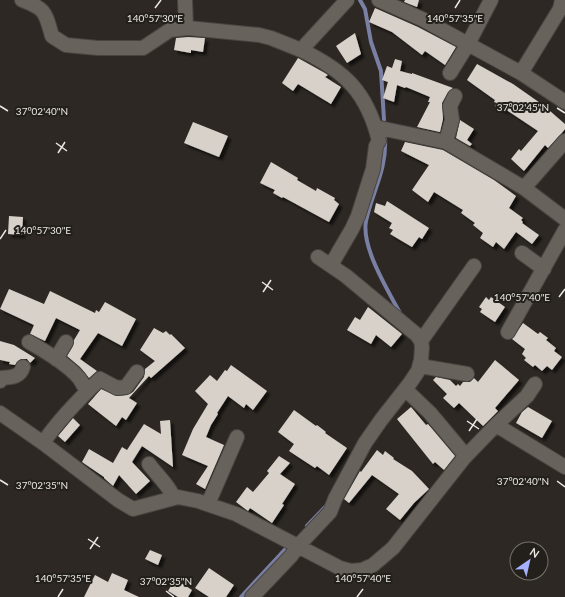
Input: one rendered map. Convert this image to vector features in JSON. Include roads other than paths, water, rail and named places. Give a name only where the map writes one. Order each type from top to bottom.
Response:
[{"type":"street","points":[[22,0],[35,5],[46,14],[52,36],[66,45],[98,48],[143,48],[170,30],[186,28],[259,35],[271,38],[300,50],[329,64],[348,80],[362,98],[375,127],[379,141],[376,146],[373,169],[352,229],[331,265]]},
{"type":"street","points":[[185,0],[186,28]]},
{"type":"street","points":[[300,50],[347,0]]},
{"type":"street","points":[[379,0],[422,19],[468,44],[521,74],[565,102]]},
{"type":"street","points":[[450,73],[468,44],[491,0]]},
{"type":"street","points":[[521,74],[560,8],[562,0]]},
{"type":"street","points":[[446,142],[452,120],[450,106],[455,96]]},
{"type":"street","points":[[375,127],[446,142],[524,188],[565,219]]},
{"type":"street","points":[[524,188],[565,141]]},
{"type":"street","points":[[508,332],[565,230]]},
{"type":"street","points":[[522,253],[544,269]]},
{"type":"street","points":[[252,597],[291,556],[294,544],[330,512],[335,499],[365,443],[380,420],[406,390],[420,366],[422,347],[412,332],[346,276],[318,257]]},
{"type":"street","points":[[412,332],[474,266]]},
{"type":"street","points":[[29,342],[73,372],[80,379],[87,391]]},
{"type":"street","points":[[56,359],[66,342]]},
{"type":"street","points":[[420,366],[466,374]]},
{"type":"street","points":[[0,381],[2,378],[17,376],[23,367]]},
{"type":"street","points":[[43,443],[58,422],[100,378],[117,388],[126,387],[138,372]]},
{"type":"street","points":[[0,414],[43,443],[118,500],[133,509],[178,497],[198,501],[236,514],[340,568],[351,571],[362,570],[373,564],[393,548],[466,456],[527,396],[535,384]]},
{"type":"street","points":[[406,390],[430,413],[466,456]]},
{"type":"street","points":[[496,425],[565,466]]},
{"type":"street","points":[[208,504],[237,437]]},
{"type":"street","points":[[149,464],[156,475],[172,493],[173,498]]},
{"type":"waterway","points":[[360,0],[365,9],[371,42],[381,71],[384,120]]},
{"type":"waterway","points":[[385,138],[384,160],[366,221],[366,232],[368,244],[377,270],[401,315]]},
{"type":"waterway","points":[[307,526],[327,505]]},
{"type":"waterway","points":[[241,597],[290,544]]}]
